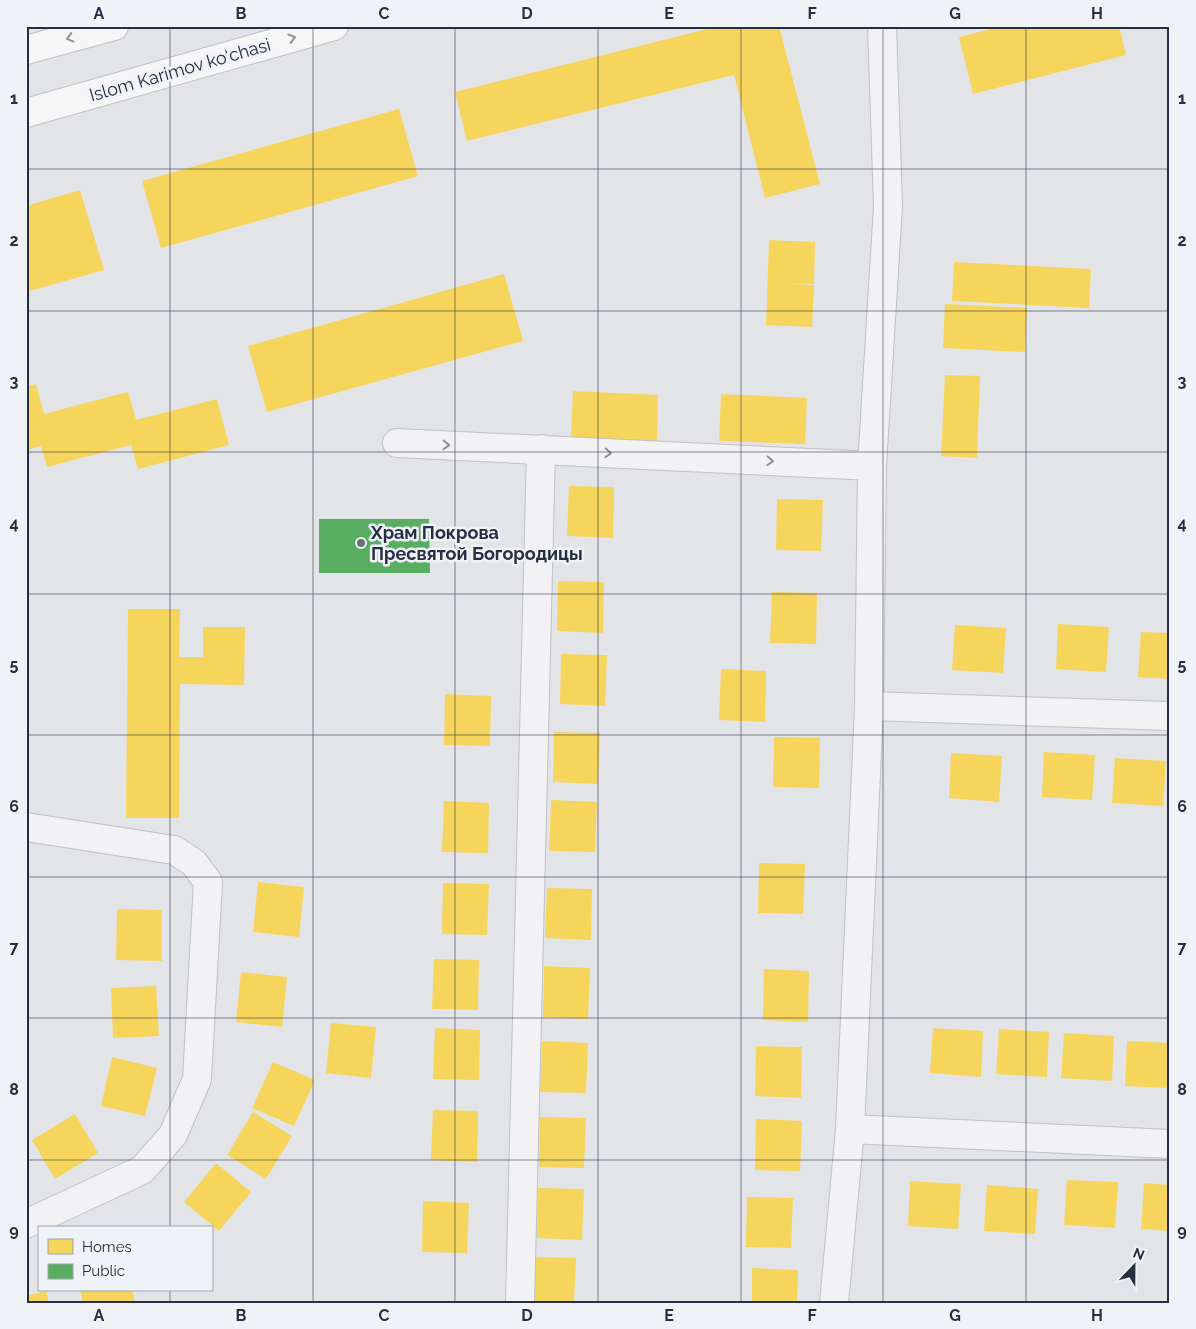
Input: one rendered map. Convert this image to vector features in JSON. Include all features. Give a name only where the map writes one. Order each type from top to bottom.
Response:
[{"type":"main road","points":[[26,50],[114,26]]},
{"type":"main road","name":"Islom Karimov ko‘chasi","points":[[26,113],[334,26]]},
{"type":"street","points":[[834,1303],[850,1129],[869,706],[872,466],[888,206],[882,26]]},
{"type":"street","points":[[397,443],[872,466]]},
{"type":"street","points":[[520,1303],[541,449]]},
{"type":"street","points":[[869,706],[1170,716]]},
{"type":"street","points":[[26,827],[174,850],[194,863],[208,882],[197,1079],[173,1135],[142,1170],[26,1224]]},
{"type":"street","points":[[850,1129],[1170,1144]]},
{"type":"building: Homes","points":[[719,26],[779,26],[820,184],[765,198],[734,75],[467,141],[455,92]]},
{"type":"building: Homes","points":[[1003,26],[1119,26],[1126,55],[973,94],[959,37]]},
{"type":"building: Homes","points":[[399,109],[418,176],[161,248],[142,181]]},
{"type":"building: Homes","points":[[80,190],[104,270],[26,292],[26,206]]},
{"type":"building: Homes","points":[[769,240],[815,242],[814,284],[781,283],[814,285],[812,327],[766,325]]},
{"type":"building: Homes","points":[[954,262],[1091,269],[1089,308],[952,301]]},
{"type":"building: Homes","points":[[504,274],[523,341],[267,412],[248,346]]},
{"type":"building: Homes","points":[[945,304],[1027,308],[1025,352],[943,348]]},
{"type":"building: Homes","points":[[945,375],[980,376],[977,458],[941,456]]},
{"type":"building: Homes","points":[[36,384],[44,414],[128,392],[136,420],[217,399],[229,445],[138,469],[131,445],[47,467],[41,446],[26,450],[26,387]]},
{"type":"building: Homes","points":[[573,391],[658,395],[657,441],[571,437]]},
{"type":"building: Homes","points":[[721,394],[807,398],[805,444],[719,441]]},
{"type":"building: Homes","points":[[569,486],[614,487],[613,538],[567,536]]},
{"type":"building: Homes","points":[[777,499],[823,500],[821,551],[776,550]]},
{"type":"building: Homes","points":[[558,581],[604,582],[603,633],[557,631]]},
{"type":"building: Homes","points":[[772,592],[817,593],[816,644],[770,643]]},
{"type":"building: Homes","points":[[128,609],[180,609],[179,657],[203,657],[203,627],[245,627],[244,685],[180,684],[179,818],[126,818]]},
{"type":"building: Homes","points":[[1058,624],[1109,627],[1106,672],[1056,669]]},
{"type":"building: Homes","points":[[955,625],[1006,628],[1003,673],[952,670]]},
{"type":"building: Homes","points":[[1141,632],[1170,633],[1170,679],[1138,677]]},
{"type":"building: Homes","points":[[561,654],[607,655],[605,706],[560,704]]},
{"type":"building: Homes","points":[[721,669],[766,671],[765,722],[719,720]]},
{"type":"building: Homes","points":[[445,694],[491,696],[490,746],[444,745]]},
{"type":"building: Homes","points":[[554,732],[600,733],[598,784],[553,782]]},
{"type":"building: Homes","points":[[774,737],[820,738],[819,788],[773,787]]},
{"type":"building: Homes","points":[[1044,752],[1095,755],[1092,800],[1042,797]]},
{"type":"building: Homes","points":[[951,753],[1002,756],[999,802],[949,798]]},
{"type":"building: Homes","points":[[1115,758],[1166,761],[1163,806],[1112,803]]},
{"type":"building: Homes","points":[[551,800],[597,802],[595,852],[549,851]]},
{"type":"building: Homes","points":[[444,801],[489,803],[488,853],[442,852]]},
{"type":"building: Homes","points":[[759,863],[805,864],[803,914],[758,913]]},
{"type":"building: Homes","points":[[258,882],[304,887],[299,937],[253,932]]},
{"type":"building: Homes","points":[[443,883],[489,884],[487,935],[442,934]]},
{"type":"building: Homes","points":[[547,888],[592,889],[591,940],[545,938]]},
{"type":"building: Homes","points":[[117,909],[162,910],[162,961],[116,960]]},
{"type":"building: Homes","points":[[434,959],[479,960],[478,1010],[432,1009]]},
{"type":"building: Homes","points":[[544,966],[590,968],[588,1019],[543,1017]]},
{"type":"building: Homes","points":[[764,969],[809,971],[808,1022],[763,1020]]},
{"type":"building: Homes","points":[[241,972],[287,977],[282,1027],[236,1022]]},
{"type":"building: Homes","points":[[156,986],[159,1036],[113,1038],[111,988]]},
{"type":"building: Homes","points":[[331,1023],[376,1027],[371,1078],[326,1073]]},
{"type":"building: Homes","points":[[435,1028],[480,1030],[479,1080],[433,1079]]},
{"type":"building: Homes","points":[[933,1028],[983,1031],[981,1077],[930,1073]]},
{"type":"building: Homes","points":[[999,1029],[1049,1032],[1047,1077],[996,1074]]},
{"type":"building: Homes","points":[[1064,1033],[1114,1036],[1112,1081],[1061,1078]]},
{"type":"building: Homes","points":[[542,1041],[588,1043],[586,1093],[540,1092]]},
{"type":"building: Homes","points":[[1127,1041],[1170,1043],[1170,1088],[1125,1086]]},
{"type":"building: Homes","points":[[756,1046],[802,1047],[801,1098],[755,1096]]},
{"type":"building: Homes","points":[[112,1057],[157,1068],[145,1116],[101,1106]]},
{"type":"building: Homes","points":[[273,1062],[315,1080],[294,1126],[252,1108]]},
{"type":"building: Homes","points":[[433,1110],[478,1111],[477,1162],[431,1160]]},
{"type":"building: Homes","points":[[253,1112],[292,1136],[266,1179],[227,1155]]},
{"type":"building: Homes","points":[[75,1114],[98,1153],[55,1179],[32,1140]]},
{"type":"building: Homes","points":[[540,1117],[586,1118],[584,1168],[539,1167]]},
{"type":"building: Homes","points":[[756,1119],[802,1121],[800,1171],[755,1170]]},
{"type":"building: Homes","points":[[216,1163],[251,1192],[219,1231],[184,1202]]},
{"type":"building: Homes","points":[[1067,1180],[1118,1182],[1115,1228],[1064,1225]]},
{"type":"building: Homes","points":[[910,1181],[961,1184],[958,1229],[908,1226]]},
{"type":"building: Homes","points":[[1144,1183],[1170,1185],[1170,1231],[1141,1229]]},
{"type":"building: Homes","points":[[987,1185],[1038,1189],[1035,1234],[984,1231]]},
{"type":"building: Homes","points":[[538,1188],[584,1189],[582,1240],[537,1238]]},
{"type":"building: Homes","points":[[747,1197],[793,1198],[791,1248],[746,1247]]},
{"type":"building: Homes","points":[[423,1201],[469,1203],[467,1253],[422,1252]]},
{"type":"building: Homes","points":[[530,1257],[576,1258],[574,1303],[529,1303]]},
{"type":"building: Homes","points":[[752,1268],[798,1270],[797,1303],[752,1303]]},
{"type":"building: Homes","points":[[46,1292],[49,1303],[26,1303],[26,1296]]},
{"type":"building: Homes","points":[[80,1292],[132,1292],[135,1303],[83,1303]]},
{"type":"building: Public","points":[[319,519],[429,519],[430,573],[319,573]]},
{"type":"place","name":"Храм Покрова Пресвятой Богородицы","points":[[361,543]]}]
